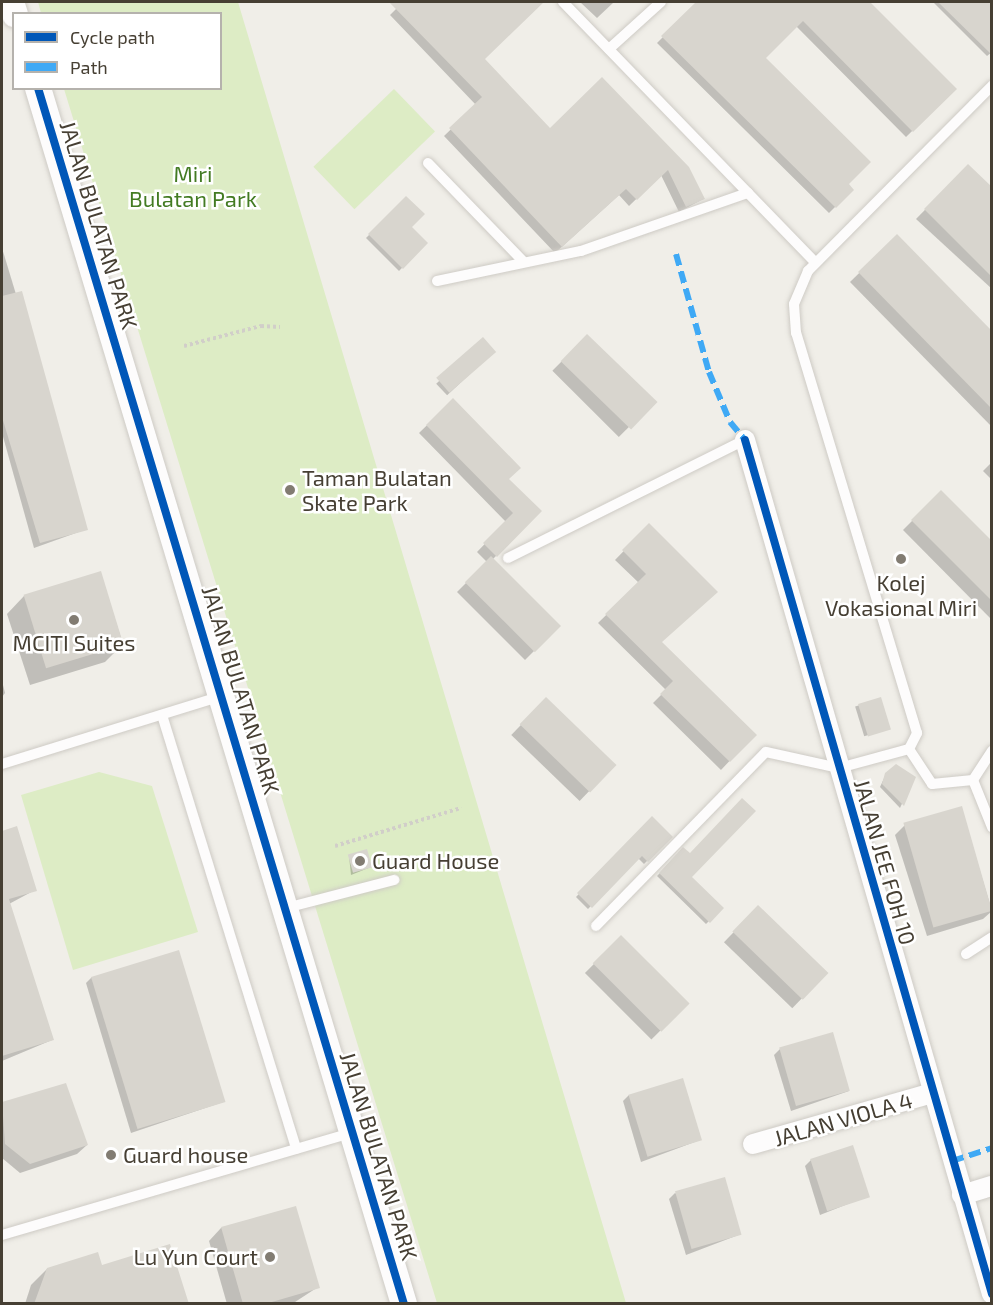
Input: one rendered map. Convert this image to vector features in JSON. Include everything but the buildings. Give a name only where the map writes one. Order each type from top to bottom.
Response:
[{"type":"street","name":"JALAN BULATAN PARK","points":[[39,90],[225,695],[404,1304]]},
{"type":"street","name":"JALAN JEE FOH 10","points":[[745,440],[932,1094],[992,1294]]},
{"type":"street","name":"JALAN VIOLA 4","points":[[753,1144],[932,1094]]},
{"type":"street","points":[[962,1195],[992,1186]]},
{"type":"lane","points":[[563,2],[816,263]]},
{"type":"lane","points":[[609,49],[661,2]]},
{"type":"lane","points":[[596,926],[766,752],[839,768],[909,749],[917,733],[796,333],[794,304],[816,263],[992,86]]},
{"type":"lane","points":[[428,163],[523,261]]},
{"type":"lane","points":[[437,280],[581,251],[748,193]]},
{"type":"lane","points":[[508,558],[745,440]]},
{"type":"lane","points":[[2,764],[225,695]]},
{"type":"lane","points":[[162,715],[296,1149]]},
{"type":"lane","points":[[909,749],[932,784],[973,780]]},
{"type":"lane","points":[[973,780],[992,752]]},
{"type":"lane","points":[[973,780],[992,828]]},
{"type":"lane","points":[[286,908],[394,880]]},
{"type":"lane","points":[[966,954],[992,937]]},
{"type":"lane","points":[[2,1235],[354,1132]]},
{"type":"path","points":[[184,346],[261,326],[280,327]]},
{"type":"path","points":[[335,846],[461,808]]},
{"type":"green space","name":"Miri Bulatan Park","points":[[38,2],[238,2],[626,1303],[437,1303],[64,90],[222,90],[222,12],[41,12]]},
{"type":"green space","points":[[394,89],[435,131],[354,209],[313,167]]},
{"type":"green space","points":[[99,772],[152,786],[198,932],[73,970],[21,795]]},
{"type":"marked path","points":[[676,254],[709,372],[730,422],[745,440]]},
{"type":"marked path","points":[[952,1161],[992,1148]]},
{"type":"cycle path","points":[[39,90],[404,1304]]},
{"type":"cycle path","points":[[745,440],[992,1294]]},
{"type":"place","name":"Taman Bulatan Skate Park","points":[[290,490]]},
{"type":"place","name":"Kolej Vokasional Miri","points":[[901,559]]},
{"type":"place","name":"MCITI Suites","points":[[74,620]]},
{"type":"place","name":"Guard House","points":[[360,861]]},
{"type":"place","name":"Guard house","points":[[111,1155]]},
{"type":"place","name":"Lu Yun Court","points":[[270,1257]]}]
